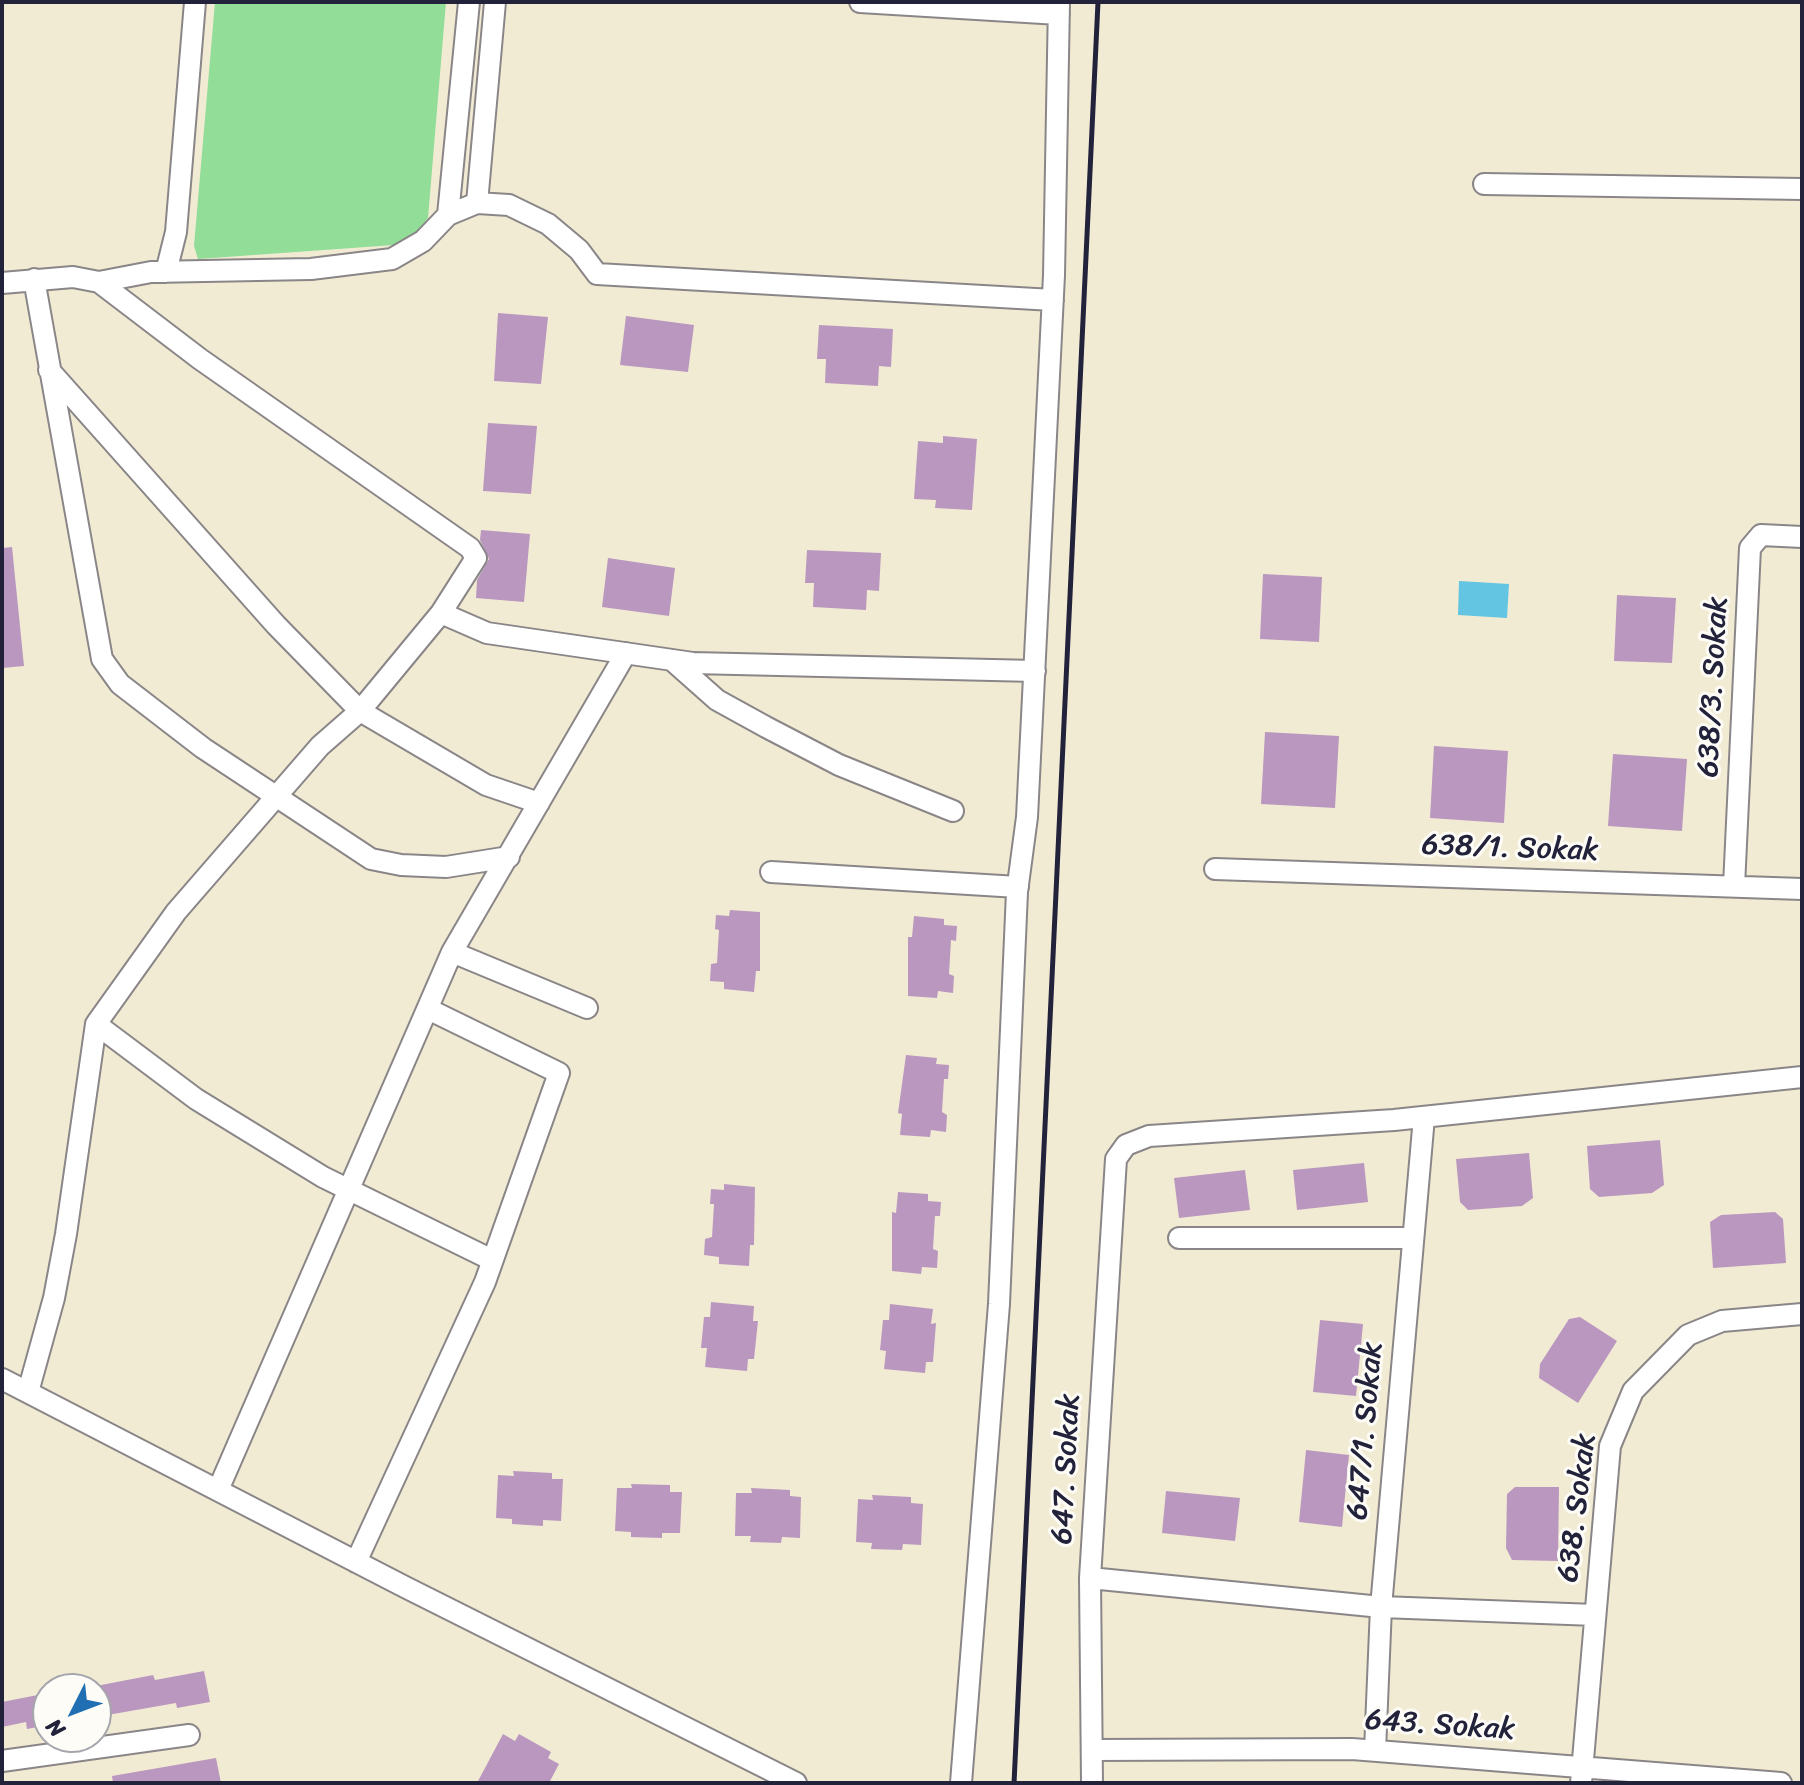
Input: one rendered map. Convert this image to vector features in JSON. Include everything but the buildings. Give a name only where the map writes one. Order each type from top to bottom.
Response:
[{"type":"street","points":[[166,272],[176,232],[195,2]]},
{"type":"street","points":[[448,215],[469,2]]},
{"type":"street","points":[[477,203],[495,2]]},
{"type":"street","points":[[860,2],[1059,8],[1053,300],[1027,817],[1018,887],[999,1304],[961,1783]]},
{"type":"street","points":[[1484,184],[1802,189]]},
{"type":"street","points":[[2,283],[73,277],[99,282],[166,272],[311,269],[392,259],[423,241],[448,215],[477,203],[509,205],[548,224],[579,250],[597,274],[1053,300]]},
{"type":"street","points":[[34,279],[102,659],[120,684],[159,716],[371,859],[401,865],[446,867],[509,857]]},
{"type":"street","points":[[28,1392],[61,1260],[96,1024],[176,912],[320,746],[360,711],[441,613],[475,564],[470,548],[200,359],[99,282]]},
{"type":"street","points":[[49,370],[276,625],[360,711],[414,746],[486,785],[539,803]]},
{"type":"street","name":"638/3. Sokak","points":[[1734,886],[1750,548],[1761,535],[1802,537]]},
{"type":"street","points":[[441,613],[487,633],[672,660],[1035,671]]},
{"type":"street","points":[[218,1490],[452,952],[626,653]]},
{"type":"street","points":[[672,660],[717,700],[766,727],[839,765],[953,811]]},
{"type":"street","name":"638/1. Sokak","points":[[1215,869],[1802,889]]},
{"type":"street","points":[[771,872],[1018,887]]},
{"type":"street","points":[[452,952],[587,1008]]},
{"type":"street","points":[[356,1562],[485,1282],[490,1259],[559,1073],[428,1009]]},
{"type":"street","points":[[96,1024],[196,1099],[349,1190],[490,1259]]},
{"type":"street","points":[[1424,1117],[1802,1077]]},
{"type":"street","name":"647. Sokak","points":[[1092,1783],[1090,1578],[1116,1159],[1126,1145],[1149,1136],[1424,1117]]},
{"type":"street","name":"647/1. Sokak","points":[[1375,1751],[1381,1607],[1424,1117]]},
{"type":"street","points":[[1179,1238],[1413,1238]]},
{"type":"street","name":"638. Sokak","points":[[1581,1775],[1610,1446],[1633,1391],[1688,1335],[1722,1321],[1802,1314]]},
{"type":"street","points":[[2,1379],[356,1562],[796,1783]]},
{"type":"street","points":[[1090,1578],[1381,1607],[1595,1615]]},
{"type":"street","points":[[2,1761],[189,1735]]},
{"type":"street","name":"643. Sokak","points":[[1093,1750],[1375,1751],[1581,1775],[1781,1783]]},
{"type":"green space","points":[[215,2],[446,2],[428,218],[408,244],[198,259],[194,246]]},
{"type":"water","points":[[1459,581],[1509,584],[1507,618],[1458,615]]},
{"type":"railway","points":[[1014,1783],[1098,2]]}]
